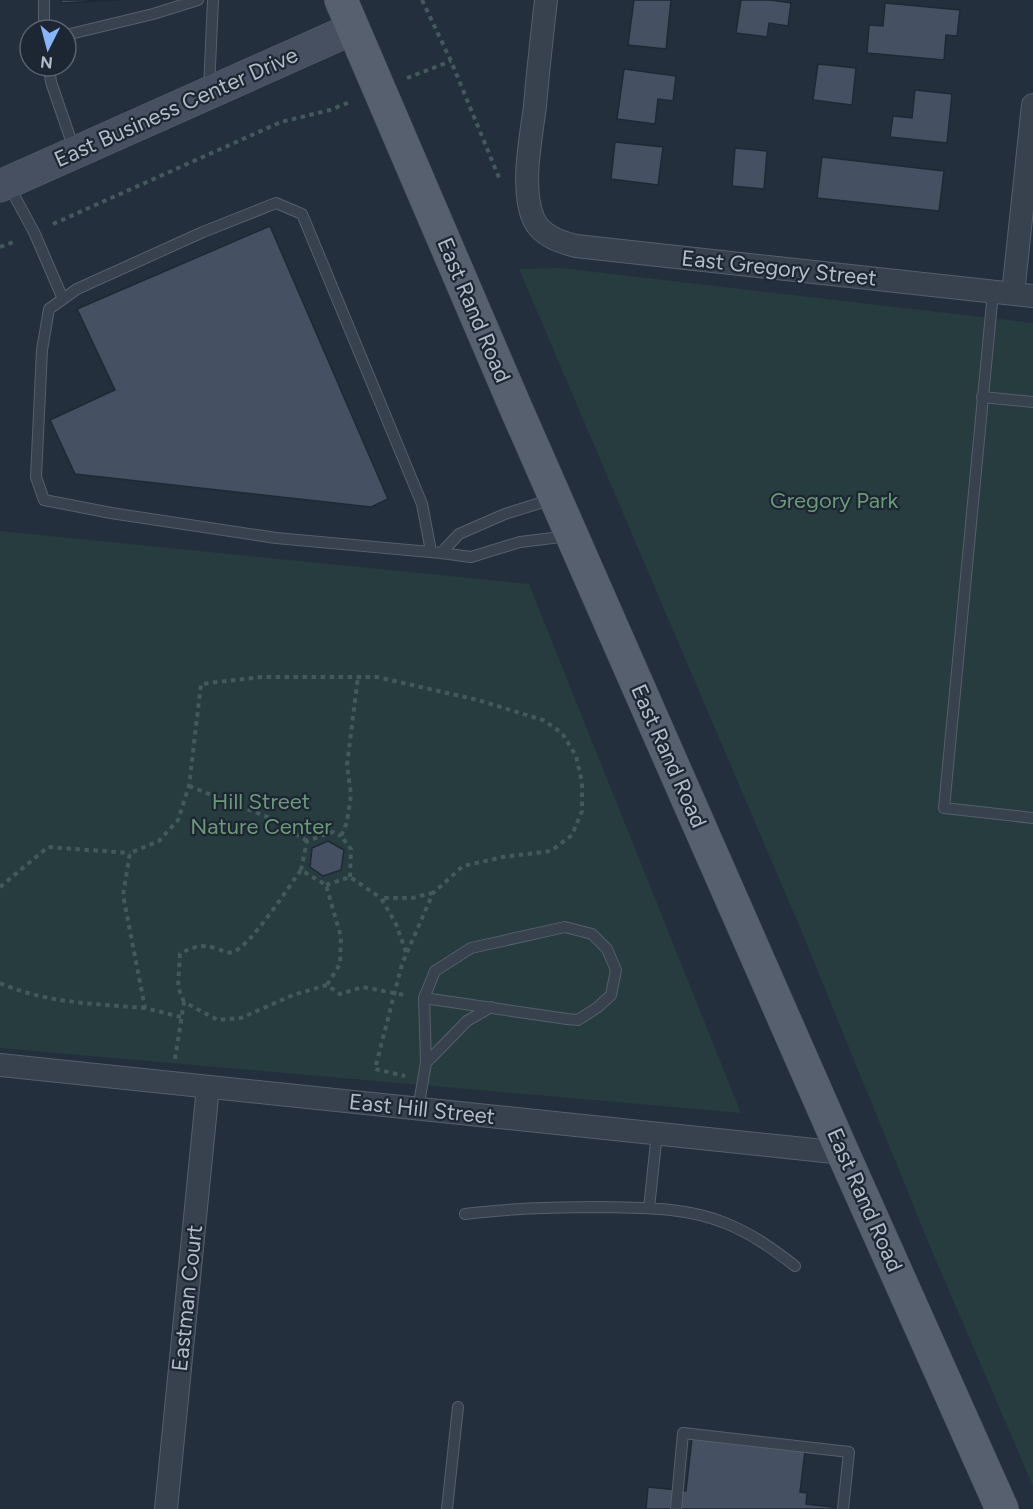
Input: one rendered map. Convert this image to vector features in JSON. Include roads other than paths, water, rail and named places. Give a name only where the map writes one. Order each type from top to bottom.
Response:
[{"type":"main road","name":"East Rand Road","points":[[347,14],[572,535],[1002,1509]]},
{"type":"street","name":"East Gregory Street","points":[[546,0],[529,155],[528,188],[534,219],[540,229],[552,237],[576,246],[1013,294]]},
{"type":"street","name":"East Business Center Drive","points":[[4,184],[209,93],[347,14]]},
{"type":"street","points":[[1013,294],[1033,105]]},
{"type":"street","name":"East Hill Street","points":[[0,1065],[843,1153]]},
{"type":"street","name":"Eastman Court","points":[[166,1509],[208,1087]]},
{"type":"lane","points":[[44,0],[44,18]]},
{"type":"lane","points":[[78,32],[153,14],[198,0]]},
{"type":"lane","points":[[209,93],[213,0]]},
{"type":"lane","points":[[50,78],[75,153]]},
{"type":"lane","points":[[4,184],[34,232],[63,299]]},
{"type":"lane","points":[[436,552],[422,504],[302,214],[276,203],[171,246],[77,289],[49,309],[42,350],[36,477],[44,500],[111,513],[276,538],[471,557],[520,542],[572,535]]},
{"type":"lane","points":[[1013,294],[982,397],[944,808],[1033,818]]},
{"type":"lane","points":[[982,397],[1033,402]]},
{"type":"lane","points":[[436,552],[459,534],[505,514],[556,498]]},
{"type":"lane","points":[[418,1109],[426,1063],[424,998],[435,971],[471,948],[565,927],[592,934],[607,949],[616,969],[611,995],[578,1020],[424,998]]},
{"type":"lane","points":[[426,1063],[467,1021],[490,1007]]},
{"type":"lane","points":[[649,1208],[657,1133]]},
{"type":"lane","points":[[465,1214],[526,1208],[649,1208],[698,1214],[726,1223],[764,1243],[795,1266]]},
{"type":"lane","points":[[447,1509],[458,1407]]},
{"type":"lane","points":[[676,1509],[683,1433],[849,1452],[843,1509]]},
{"type":"park label","name":"Gregory Park","points":[[834,500]]},
{"type":"park label","name":"Hill Street Nature Center","points":[[261,814]]}]
